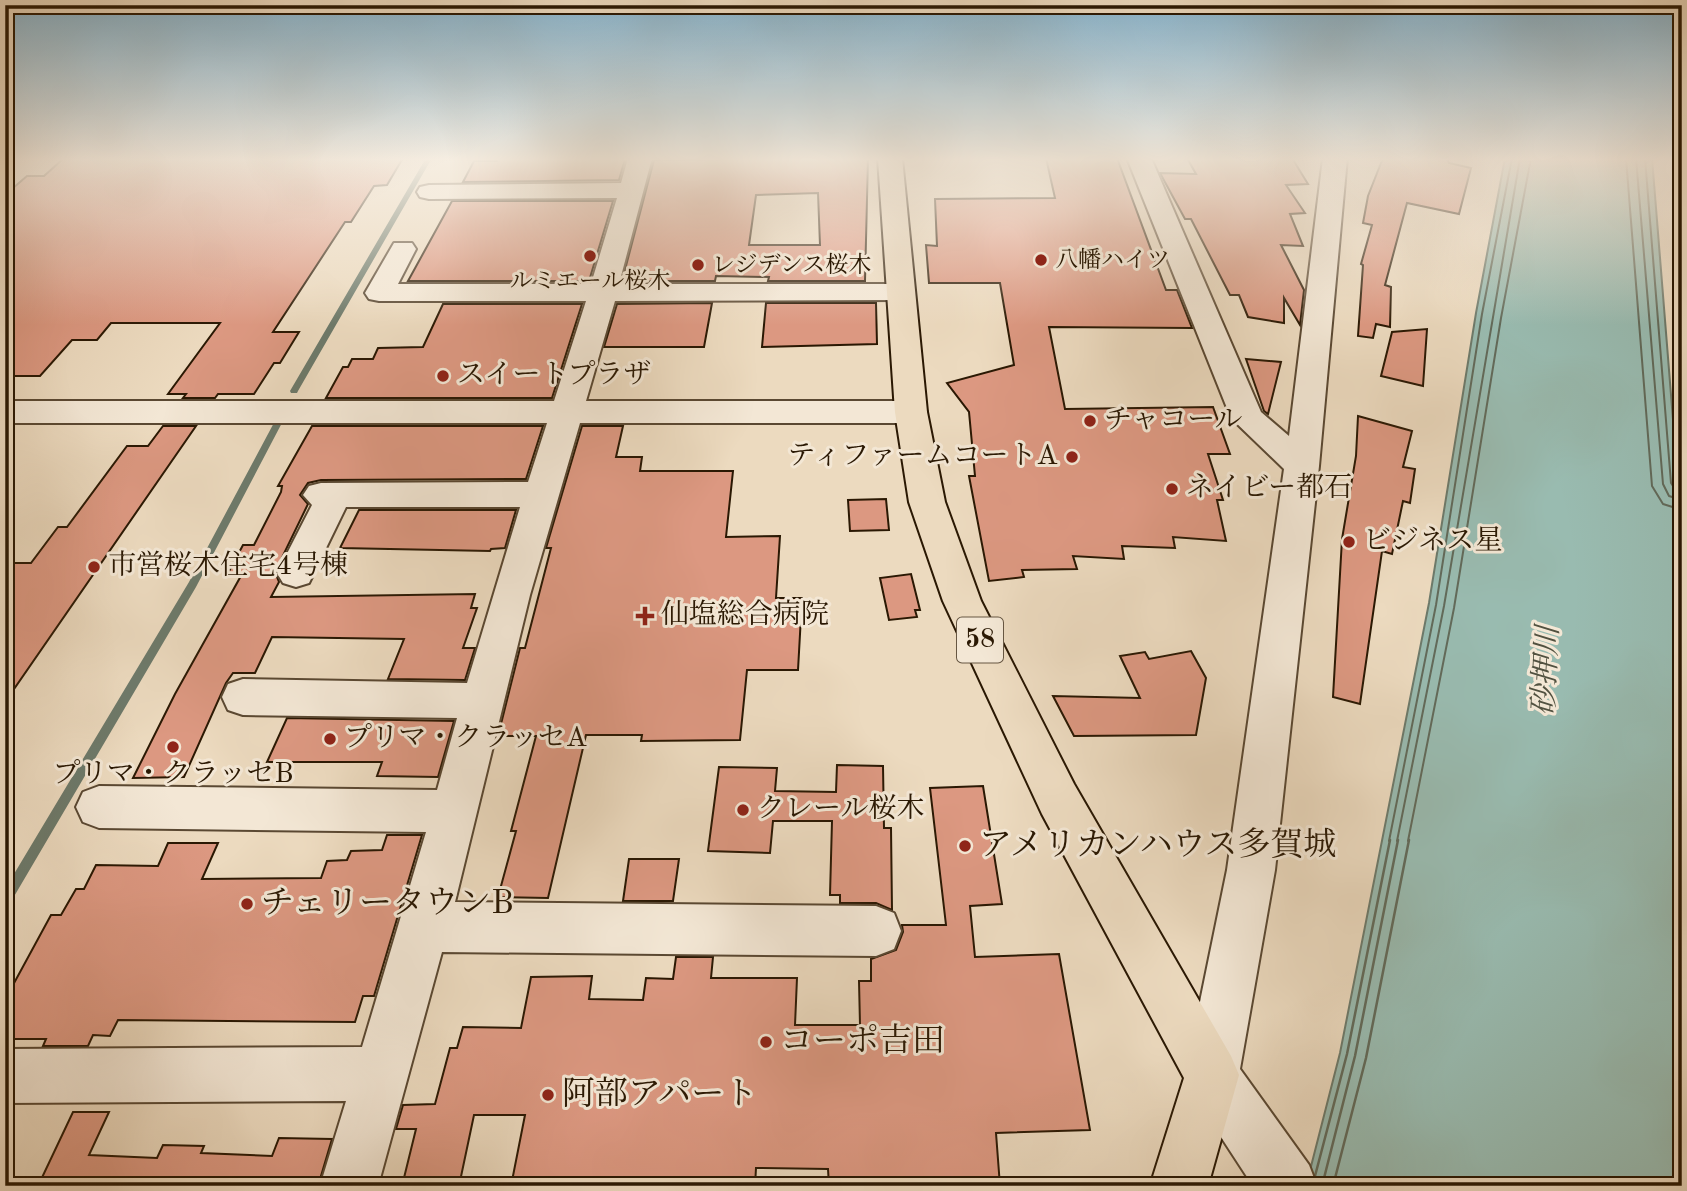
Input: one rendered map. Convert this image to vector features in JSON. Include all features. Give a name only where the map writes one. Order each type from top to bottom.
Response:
[{"type":"main road","name":"58","points":[[894,214],[911,412],[927,502],[962,601],[1058,799],[1212,1076]]},
{"type":"main road","points":[[1179,1186],[1212,1076]]},
{"type":"street","points":[[349,1186],[424,927],[540,494],[625,214]]},
{"type":"street","points":[[1162,214],[1247,418],[1302,466]]},
{"type":"street","points":[[1285,1182],[1212,1076],[1251,870],[1302,466],[1329,214]]},
{"type":"street","points":[[403,249],[379,293],[900,292]]},
{"type":"street","points":[[5,412],[911,412]]},
{"type":"street","points":[[296,573],[327,495],[540,494]]},
{"type":"street","points":[[243,697],[483,701]]},
{"type":"street","points":[[99,807],[454,811]]},
{"type":"street","points":[[424,927],[876,931]]},
{"type":"street","points":[[5,1076],[380,1074]]},
{"type":"water","name":"砂押川","points":[[1495,214],[1656,214],[1682,532],[1682,1186],[1306,1186],[1340,1053],[1429,603]]},
{"type":"building","points":[[5,214],[356,214],[351,222],[345,222],[273,332],[299,332],[280,363],[274,363],[254,394],[183,398],[186,394],[168,394],[220,323],[111,323],[97,340],[72,340],[40,376],[5,376]]},
{"type":"building","points":[[445,214],[609,214],[589,281],[408,281]]},
{"type":"building","points":[[640,214],[753,214],[749,245],[820,245],[819,214],[867,214],[865,281],[768,281],[769,277],[716,276],[715,281],[622,281]]},
{"type":"building","points":[[936,214],[1138,214],[1166,290],[1177,290],[1192,328],[1049,327],[1065,409],[1213,407],[1230,454],[1208,454],[1223,500],[1217,500],[1226,541],[1173,537],[1175,548],[1122,546],[1124,559],[1073,556],[1077,569],[1022,570],[1024,577],[989,581],[969,476],[975,476],[969,412],[947,383],[1014,365],[1000,283],[929,283],[926,245],[937,246]]},
{"type":"building","points":[[1182,214],[1296,214],[1290,214],[1303,246],[1281,245],[1304,290],[1300,325],[1284,298],[1284,323],[1248,317],[1239,295],[1230,295],[1191,219],[1185,219]]},
{"type":"building","points":[[1365,214],[1404,214],[1385,285],[1391,287],[1390,327],[1376,324],[1373,338],[1358,336],[1361,264],[1372,225],[1363,223]]},
{"type":"building","points":[[712,303],[704,347],[604,347],[617,304]]},
{"type":"building","points":[[766,303],[876,303],[877,344],[762,347]]},
{"type":"building","points":[[443,304],[582,304],[552,398],[326,398],[343,367],[348,367],[352,359],[373,359],[378,348],[423,347]]},
{"type":"building","points":[[1427,329],[1423,386],[1381,376],[1392,332]]},
{"type":"building","points":[[1246,359],[1281,362],[1268,414],[1264,411]]},
{"type":"building","points":[[1358,416],[1412,431],[1403,467],[1415,469],[1410,503],[1403,501],[1392,554],[1382,551],[1360,704],[1333,697],[1342,539],[1356,456]]},
{"type":"building","name":"市営桜木住宅4号棟","points":[[163,426],[196,426],[5,702],[5,563],[31,563],[58,527],[67,527],[127,446],[148,446]]},
{"type":"building","points":[[312,426],[543,426],[526,479],[321,480],[308,483],[300,495],[308,504],[275,572],[279,582],[271,597],[475,594],[471,608],[477,608],[463,648],[475,648],[465,680],[388,679],[404,639],[272,637],[255,673],[233,673],[226,683],[184,777],[133,778],[175,694],[242,574],[227,575],[243,545],[254,545],[281,492],[282,486],[278,486]]},
{"type":"building","points":[[582,426],[623,426],[616,457],[642,457],[640,471],[733,471],[726,537],[780,536],[776,598],[802,598],[798,670],[747,670],[740,740],[641,741],[642,735],[586,735],[548,898],[498,897],[516,831],[511,831],[536,736],[498,736],[520,648],[525,648],[551,548],[546,548]]},
{"type":"building","points":[[886,499],[889,530],[850,531],[848,500]]},
{"type":"building","points":[[359,510],[516,510],[505,548],[490,551],[340,548]]},
{"type":"building","points":[[911,574],[920,610],[915,610],[917,617],[889,620],[880,578]]},
{"type":"building","points":[[1191,651],[1206,678],[1196,735],[1074,736],[1053,696],[1140,698],[1120,656],[1145,652],[1149,659]]},
{"type":"building","points":[[287,718],[454,721],[438,777],[377,776],[382,762],[267,762]]},
{"type":"building","points":[[837,765],[883,766],[884,828],[891,828],[892,910],[876,903],[840,903],[840,895],[830,895],[832,821],[773,821],[770,853],[708,851],[719,767],[777,768],[775,791],[836,792]]},
{"type":"building","points":[[983,786],[1002,904],[970,906],[975,957],[1059,954],[1090,1130],[996,1133],[1000,1186],[829,1186],[828,1169],[756,1168],[755,1186],[511,1186],[525,1115],[474,1115],[459,1186],[402,1186],[416,1129],[396,1129],[403,1105],[435,1104],[450,1048],[457,1048],[463,1027],[521,1028],[531,977],[592,976],[589,999],[643,1000],[646,978],[673,979],[676,957],[713,957],[711,978],[797,978],[795,1025],[860,1025],[859,981],[871,981],[871,959],[896,950],[903,932],[902,925],[946,925],[930,788]]},
{"type":"building","points":[[387,835],[422,835],[374,996],[363,996],[355,1022],[118,1020],[110,1036],[93,1035],[88,1046],[43,1046],[46,1039],[5,1039],[5,985],[13,985],[51,915],[61,915],[76,889],[84,889],[96,865],[158,866],[168,843],[218,843],[202,879],[321,878],[327,861],[347,860],[351,851],[382,850]]},
{"type":"building","points":[[629,859],[679,859],[673,901],[623,901]]},
{"type":"building","points":[[73,1112],[109,1112],[89,1155],[157,1158],[163,1145],[204,1146],[201,1153],[272,1156],[279,1138],[332,1139],[318,1186],[38,1186]]},
{"type":"waterway","points":[[294,391],[397,214]]},
{"type":"waterway","points":[[5,901],[193,584],[280,419]]},
{"type":"place","name":"ルミエール桜木","points":[[590,256]]},
{"type":"place","name":"八幡ハイツ","points":[[1041,260]]},
{"type":"place","name":"レジデンス桜木","points":[[698,265]]},
{"type":"place","name":"スイートプラザ","points":[[443,376]]},
{"type":"place","name":"チャコール","points":[[1090,421]]},
{"type":"place","name":"ティファームコートA","points":[[1072,457]]},
{"type":"place","name":"ネイビー都石","points":[[1172,489]]},
{"type":"place","name":"ビジネス星","points":[[1349,542]]},
{"type":"place","name":"市営桜木住宅4号棟","points":[[94,567]]},
{"type":"place","name":"仙塩総合病院","points":[[645,616]]},
{"type":"place","name":"プリマ・クラッセA","points":[[330,739]]},
{"type":"place","name":"プリマ・クラッセB","points":[[173,747]]},
{"type":"place","name":"クレール桜木","points":[[743,810]]},
{"type":"place","name":"アメリカンハウス多賀城","points":[[965,846]]},
{"type":"place","name":"チェリータウンB","points":[[247,904]]},
{"type":"place","name":"コーポ吉田","points":[[766,1042]]},
{"type":"place","name":"阿部アパート","points":[[548,1095]]}]
